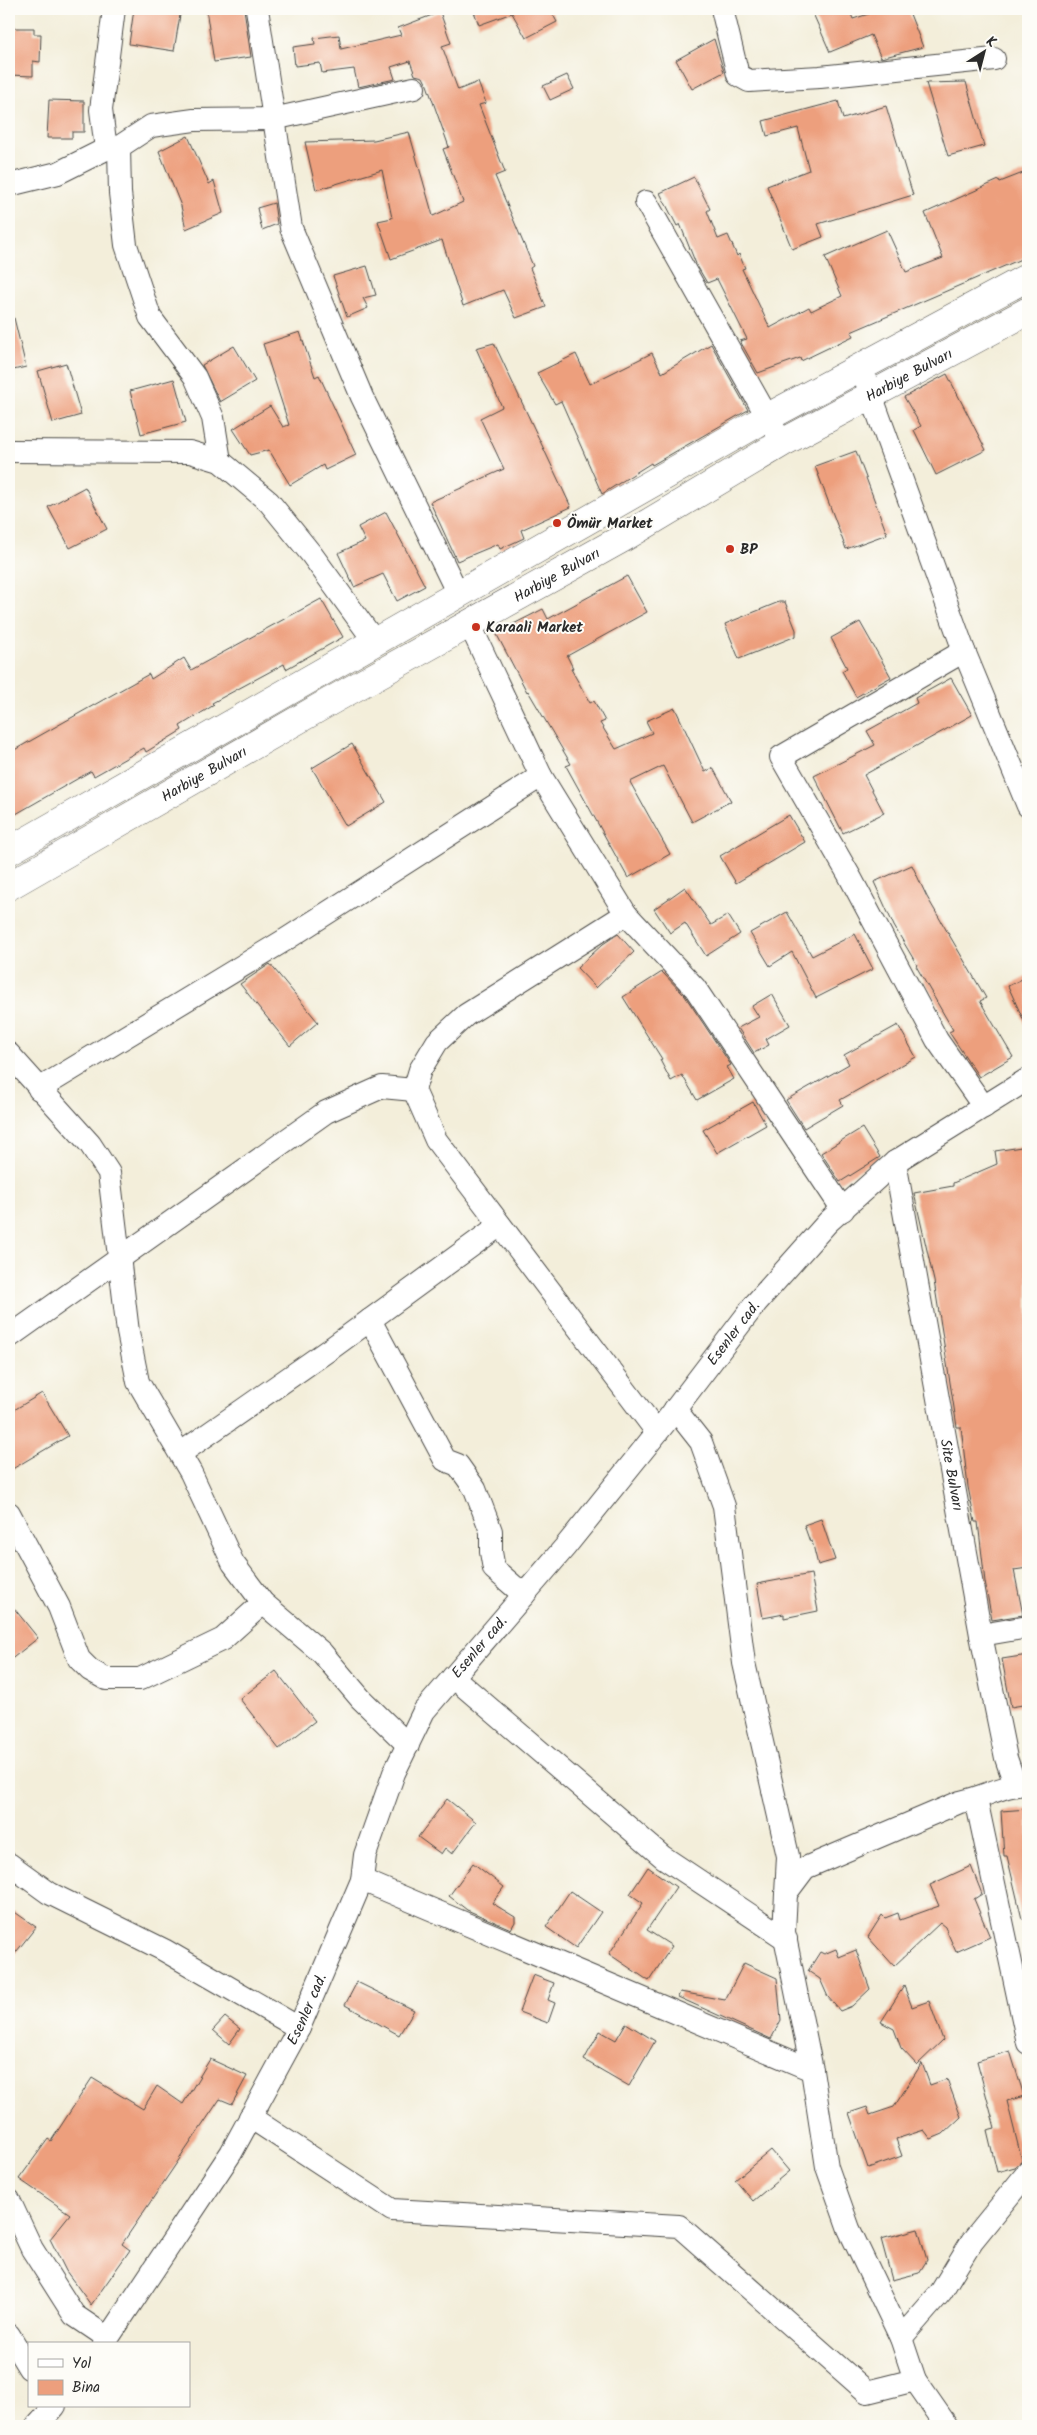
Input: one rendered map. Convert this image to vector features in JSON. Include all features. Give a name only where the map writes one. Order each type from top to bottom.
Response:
[{"type":"main road","name":"Harbiye Bulvarı","points":[[9,851],[768,417],[1028,278]]},
{"type":"main road","name":"Harbiye Bulvarı","points":[[9,886],[329,702],[623,538],[782,443],[1028,311]]},
{"type":"street","points":[[114,9],[101,110],[113,148],[129,254],[150,317],[195,376],[213,418],[220,462]]},
{"type":"street","points":[[257,9],[291,228],[362,397],[458,594]]},
{"type":"street","points":[[722,9],[738,75],[749,81],[820,77],[994,58]]},
{"type":"street","points":[[9,185],[58,173],[113,148],[151,126],[194,120],[273,119],[414,88]]},
{"type":"street","points":[[646,202],[782,443]]},
{"type":"street","points":[[861,368],[964,651],[1028,806]]},
{"type":"street","points":[[9,450],[190,452],[220,462],[269,502],[312,556],[375,642]]},
{"type":"street","points":[[470,625],[541,776],[626,914],[694,988],[843,1210]]},
{"type":"street","points":[[964,651],[781,757],[849,875],[937,1040],[984,1107]]},
{"type":"street","points":[[39,1089],[285,940],[541,776]]},
{"type":"street","points":[[626,914],[466,1016],[437,1042],[420,1070],[414,1090],[436,1140],[657,1432]]},
{"type":"street","points":[[9,1054],[90,1144],[109,1173],[128,1332],[138,1382],[181,1454],[233,1563],[263,1602],[322,1653],[361,1699],[408,1745]]},
{"type":"street","name":"Esenler cad.","points":[[106,2341],[231,2153],[299,2028],[362,1880],[365,1855],[394,1773],[424,1711],[524,1595],[657,1432],[756,1303],[843,1210],[895,1162],[1028,1079]]},
{"type":"street","points":[[9,1337],[326,1112],[382,1087],[414,1090]]},
{"type":"street","name":"Site Bulvarı","points":[[895,1162],[981,1635],[1006,1758],[1022,1784]]},
{"type":"street","points":[[181,1454],[500,1225]]},
{"type":"street","points":[[370,1320],[445,1460],[458,1465],[475,1489],[491,1531],[491,1552],[494,1569],[524,1595]]},
{"type":"street","points":[[675,1409],[701,1442],[724,1506],[744,1663],[788,1856],[784,1932],[812,2070],[827,2167],[850,2230],[901,2338],[915,2380],[947,2426]]},
{"type":"street","points":[[9,1513],[59,1607],[79,1659],[90,1670],[106,1679],[140,1679],[207,1647],[223,1639],[263,1602]]},
{"type":"street","points":[[981,1635],[1028,1627]]},
{"type":"street","points":[[453,1677],[663,1856],[786,1940]]},
{"type":"street","points":[[787,1892],[805,1868],[960,1802],[976,1799],[1022,1784]]},
{"type":"street","points":[[976,1799],[1028,2043]]},
{"type":"street","points":[[9,1864],[49,1893],[164,1950],[299,2028]]},
{"type":"street","points":[[362,1880],[812,2070]]},
{"type":"street","points":[[250,2117],[392,2210],[680,2226],[867,2392],[915,2380]]},
{"type":"street","points":[[901,2338],[940,2292],[972,2241],[1028,2172]]},
{"type":"street","points":[[9,2200],[32,2249],[74,2315],[106,2341]]},
{"type":"street","points":[[9,2335],[28,2366]]},
{"type":"street","points":[[37,2426],[55,2412]]},
{"type":"building","points":[[134,9],[181,9],[174,51],[129,44]]},
{"type":"building","points":[[206,9],[244,9],[251,57],[214,62]]},
{"type":"building","points":[[473,9],[550,9],[557,22],[526,38],[512,13],[479,25]]},
{"type":"building","points":[[811,9],[849,9],[853,19],[884,9],[908,9],[923,47],[881,58],[871,35],[830,52]]},
{"type":"building","points":[[440,12],[451,43],[442,46],[458,90],[478,82],[486,103],[479,105],[505,172],[495,176],[533,266],[530,268],[546,307],[516,318],[503,290],[463,306],[442,240],[391,259],[378,221],[392,218],[382,170],[316,190],[305,142],[374,140],[409,132],[433,216],[463,202],[443,149],[449,147],[427,85],[423,77],[415,75],[410,61],[391,67],[395,79],[358,87],[354,69],[322,73],[320,63],[295,66],[293,47],[315,44],[314,38],[339,35],[341,49],[401,35],[398,28]]},
{"type":"building","points":[[9,28],[34,28],[34,34],[41,34],[40,62],[33,61],[33,76],[9,75]]},
{"type":"building","points":[[714,39],[724,72],[692,89],[676,60]]},
{"type":"building","points":[[567,75],[574,89],[550,100],[543,86]]},
{"type":"building","points":[[966,82],[984,146],[948,156],[926,83]]},
{"type":"building","points":[[49,100],[84,101],[84,132],[72,132],[72,138],[47,138]]},
{"type":"building","points":[[838,101],[843,119],[886,106],[913,195],[818,224],[823,237],[792,249],[767,186],[809,170],[798,128],[767,136],[763,121]]},
{"type":"building","points":[[188,136],[209,184],[214,181],[223,213],[186,229],[181,206],[159,151]]},
{"type":"building","points":[[1028,171],[1028,256],[851,332],[853,336],[801,361],[800,358],[758,373],[740,341],[747,339],[717,279],[707,283],[696,264],[680,224],[677,226],[660,193],[694,177],[710,209],[707,211],[718,239],[728,235],[737,256],[739,254],[745,268],[742,269],[770,328],[809,307],[811,311],[842,296],[825,257],[887,230],[906,272],[943,258],[925,213],[999,180],[1000,182]]},
{"type":"building","points":[[274,203],[277,224],[262,230],[257,208]]},
{"type":"building","points":[[367,266],[376,295],[363,298],[368,308],[347,317],[333,276]]},
{"type":"building","points":[[14,318],[26,367],[9,371],[9,319]]},
{"type":"building","points":[[300,332],[315,377],[319,375],[356,455],[325,470],[323,465],[290,485],[269,450],[250,455],[233,429],[270,406],[283,427],[289,425],[263,344]]},
{"type":"building","points":[[494,343],[571,507],[521,530],[524,538],[500,549],[498,544],[457,561],[430,502],[504,469],[480,418],[502,407],[476,348]]},
{"type":"building","points":[[711,344],[748,410],[652,465],[651,463],[602,494],[561,401],[555,404],[537,373],[576,354],[590,384],[652,353],[662,373]]},
{"type":"building","points":[[234,346],[255,381],[220,402],[202,365]]},
{"type":"building","points":[[66,363],[81,415],[53,423],[38,371]]},
{"type":"building","points":[[947,374],[986,450],[936,475],[914,430],[921,426],[904,397]]},
{"type":"building","points":[[174,379],[186,422],[141,434],[130,391]]},
{"type":"building","points":[[856,451],[887,534],[846,549],[815,466]]},
{"type":"building","points":[[85,487],[107,529],[70,548],[48,507]]},
{"type":"building","points":[[386,512],[425,586],[397,601],[383,574],[354,587],[338,553],[365,541],[358,527]]},
{"type":"building","points":[[627,576],[647,612],[567,656],[573,668],[571,669],[590,703],[594,701],[605,721],[600,723],[616,749],[652,733],[646,721],[675,708],[705,772],[713,768],[731,801],[692,822],[663,766],[630,782],[670,854],[628,878],[566,766],[571,764],[527,692],[496,633],[543,609],[548,619]]},
{"type":"building","points":[[321,599],[343,637],[286,669],[284,664],[212,703],[214,705],[180,726],[182,730],[146,752],[144,748],[94,776],[91,771],[9,818],[9,753],[149,674],[151,679],[184,658],[191,670]]},
{"type":"building","points":[[779,602],[785,602],[796,630],[796,636],[739,659],[725,624]]},
{"type":"building","points":[[860,622],[891,677],[856,697],[842,671],[847,668],[831,638]]},
{"type":"building","points":[[951,678],[972,715],[864,775],[884,813],[843,833],[814,776],[875,745],[867,731],[917,703],[915,698]]},
{"type":"building","points":[[352,744],[386,802],[346,826],[312,768]]},
{"type":"building","points":[[789,815],[805,842],[736,883],[720,856]]},
{"type":"building","points":[[912,865],[927,897],[986,998],[980,1001],[1013,1057],[979,1077],[949,1032],[953,1030],[894,926],[874,882]]},
{"type":"building","points":[[685,887],[711,925],[728,915],[740,934],[706,956],[685,923],[670,933],[654,909]]},
{"type":"building","points":[[787,912],[812,956],[855,934],[873,969],[816,998],[792,952],[770,966],[750,933]]},
{"type":"building","points":[[618,934],[634,952],[596,988],[577,968],[603,944]]},
{"type":"building","points":[[270,964],[318,1022],[290,1046],[240,984]]},
{"type":"building","points":[[662,972],[685,996],[731,1065],[727,1067],[734,1079],[697,1100],[682,1075],[671,1081],[660,1060],[662,1059],[623,997]]},
{"type":"building","points":[[1028,976],[1028,1030],[1008,986]]},
{"type":"building","points":[[772,994],[790,1025],[766,1039],[769,1045],[754,1053],[738,1028],[759,1017],[752,1006]]},
{"type":"building","points":[[898,1025],[916,1057],[840,1100],[843,1105],[804,1128],[786,1100],[849,1064],[844,1055]]},
{"type":"building","points":[[753,1102],[766,1125],[717,1153],[703,1130]]},
{"type":"building","points":[[862,1128],[880,1157],[840,1182],[821,1153]]},
{"type":"building","points":[[1028,1146],[1028,1568],[1014,1570],[1023,1615],[992,1620],[985,1582],[978,1522],[975,1522],[968,1487],[961,1427],[957,1427],[934,1281],[914,1193],[953,1186],[953,1183],[997,1164],[995,1151]]},
{"type":"building","points":[[42,1393],[68,1436],[9,1471],[9,1413]]},
{"type":"building","points":[[821,1519],[835,1560],[818,1565],[812,1541],[810,1542],[804,1525]]},
{"type":"building","points":[[811,1574],[818,1611],[784,1618],[784,1614],[763,1618],[757,1584]]},
{"type":"building","points":[[9,1602],[38,1638],[9,1661]]},
{"type":"building","points":[[1028,1655],[1028,1704],[1011,1707],[1002,1659]]},
{"type":"building","points":[[276,1671],[315,1721],[279,1749],[240,1699]]},
{"type":"building","points":[[447,1799],[476,1822],[452,1854],[445,1848],[441,1854],[418,1837]]},
{"type":"building","points":[[1028,1809],[1028,1918],[1022,1919],[1007,1856],[1004,1856],[1001,1811]]},
{"type":"building","points":[[473,1863],[504,1887],[492,1903],[515,1917],[515,1922],[511,1929],[467,1910],[449,1896]]},
{"type":"building","points":[[971,1866],[982,1894],[974,1899],[990,1937],[956,1952],[945,1927],[940,1923],[894,1966],[868,1937],[882,1915],[885,1918],[898,1913],[900,1920],[939,1906],[930,1885]]},
{"type":"building","points":[[648,1867],[676,1887],[647,1930],[672,1946],[649,1981],[609,1954],[643,1903],[630,1894]]},
{"type":"building","points":[[570,1891],[601,1912],[576,1948],[546,1927]]},
{"type":"building","points":[[9,1908],[36,1927],[9,1961]]},
{"type":"building","points":[[836,1949],[839,1957],[856,1950],[870,1989],[852,2006],[840,2011],[828,1997],[820,1979],[808,1971],[820,1952],[824,1954]]},
{"type":"building","points":[[744,1963],[777,1978],[781,2020],[771,2039],[678,1997],[680,1992],[725,2000]]},
{"type":"building","points":[[533,1975],[554,1983],[548,2000],[555,2003],[548,2023],[519,2012]]},
{"type":"building","points":[[357,1982],[414,2010],[399,2035],[345,2005]]},
{"type":"building","points":[[904,1986],[912,2007],[929,2001],[943,2040],[917,2065],[901,2048],[894,2029],[881,2022]]},
{"type":"building","points":[[225,2017],[240,2029],[229,2044],[213,2030]]},
{"type":"building","points":[[626,2023],[655,2041],[629,2086],[584,2060],[600,2031],[616,2040]]},
{"type":"building","points":[[1010,2051],[1024,2096],[1007,2101],[1022,2161],[1015,2167],[997,2172],[987,2130],[995,2128],[977,2061]]},
{"type":"building","points":[[210,2059],[247,2076],[232,2104],[220,2099],[122,2244],[130,2250],[91,2305],[66,2271],[50,2239],[70,2214],[19,2179],[48,2139],[51,2141],[92,2078],[143,2109],[157,2086],[183,2104]]},
{"type":"building","points":[[922,2063],[930,2085],[947,2079],[961,2117],[943,2134],[931,2139],[924,2130],[896,2139],[902,2156],[868,2168],[849,2113],[867,2107],[870,2115],[894,2107]]},
{"type":"building","points":[[771,2150],[789,2171],[753,2201],[735,2180]]},
{"type":"building","points":[[918,2229],[927,2260],[919,2273],[892,2280],[881,2239]]},
{"type":"place","name":"Ömür Market","points":[[557,523]]},
{"type":"place","name":"BP","points":[[730,549]]},
{"type":"place","name":"Karaali Market","points":[[476,627]]}]
